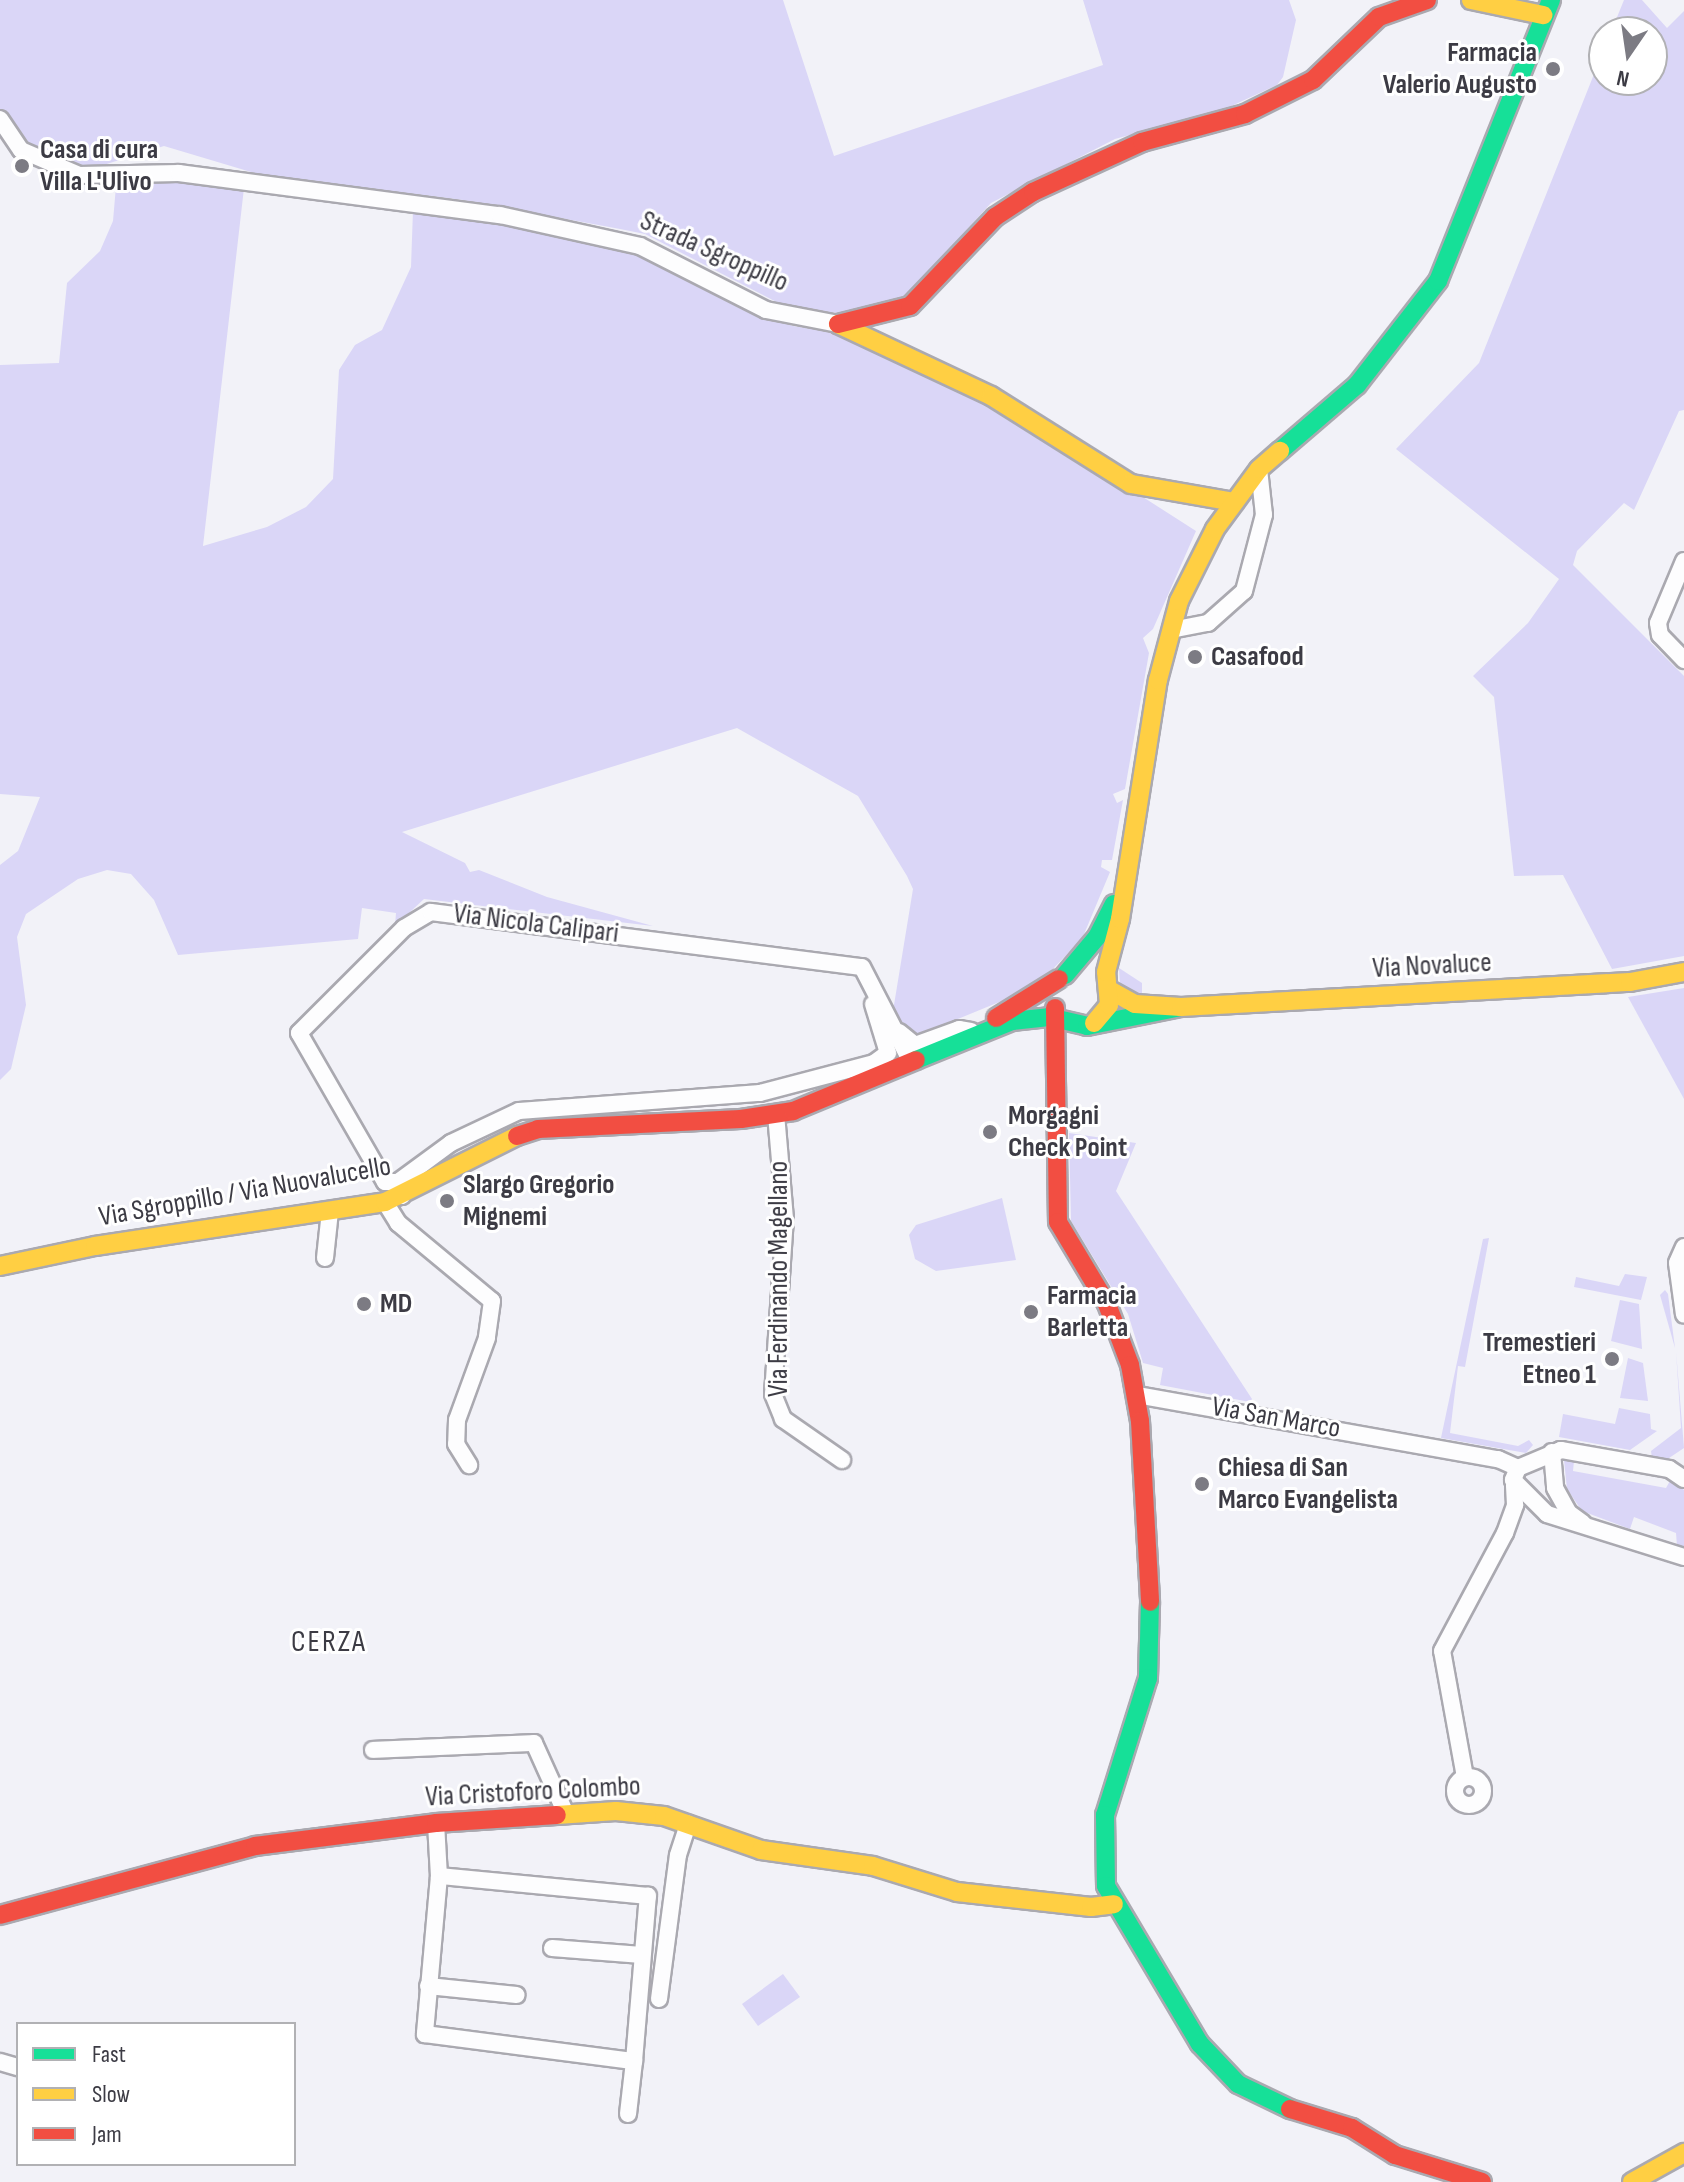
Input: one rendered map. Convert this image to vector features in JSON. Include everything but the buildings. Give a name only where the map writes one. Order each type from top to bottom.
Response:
[{"type":"main road","name":"Strada Sgroppillo","points":[[838,324],[890,315],[910,306],[995,217],[1033,192],[1142,142],[1259,107],[1313,80],[1379,17],[1427,0]]},
{"type":"main road","points":[[1059,1096],[1072,1053],[1109,1005],[1107,987],[1122,888],[1171,630],[1195,565],[1234,502],[1259,469],[1357,385],[1438,281],[1547,8],[1471,0]]},
{"type":"main road","points":[[838,324],[991,396],[1131,484],[1234,502]]},
{"type":"main road","points":[[1122,888],[1097,937],[1062,977],[1053,993],[1058,1016],[1059,1050],[1058,1222],[1120,1330],[1137,1395],[1152,1639],[1148,1678],[1105,1815],[1104,1872],[1114,1904],[1200,2044],[1238,2084],[1279,2106],[1352,2128],[1395,2155],[1482,2182]]},
{"type":"main road","points":[[951,1046],[1062,977],[1086,970],[1135,1004],[1181,1007]]},
{"type":"main road","name":"Via Novaluce","points":[[1181,1007],[1630,982],[1684,972]]},
{"type":"main road","points":[[951,1046],[1012,1021],[1058,1016],[1093,1024],[1181,1007]]},
{"type":"main road","points":[[1012,1021],[1037,1031],[1059,1050]]},
{"type":"main road","name":"Via Sgroppillo / Via Nuovalucello","points":[[0,1266],[95,1246],[330,1211],[395,1193],[521,1133],[776,1114],[877,1069],[911,1062],[951,1046]]},
{"type":"main road","name":"Via Cristoforo Colombo","points":[[0,1915],[255,1846],[436,1823],[643,1812],[761,1850],[873,1866],[957,1892],[1091,1907],[1114,1904]]},
{"type":"main road","points":[[1632,2182],[1684,2153]]},
{"type":"street","name":"Strada Sgroppillo","points":[[0,119],[21,150],[79,175],[179,173],[413,200],[530,221],[640,246],[766,310],[838,324]]},
{"type":"street","points":[[1171,630],[1208,623],[1244,591],[1264,515],[1259,469]]},
{"type":"street","points":[[1684,561],[1658,623],[1660,635],[1684,660]]},
{"type":"street","name":"Via Nicola Calipari","points":[[395,1193],[385,1182],[299,1033],[423,914],[451,913],[862,967],[871,978],[872,994],[911,1062]]},
{"type":"street","points":[[469,1465],[456,1444],[457,1420],[487,1338],[492,1301],[398,1223],[395,1193],[451,1143],[519,1111],[760,1093],[877,1069],[888,1053],[872,994]]},
{"type":"street","points":[[887,1020],[915,1045],[959,1029],[971,1031]]},
{"type":"street","name":"Via Ferdinando Magellano","points":[[776,1114],[785,1218],[773,1394],[783,1419],[842,1460]]},
{"type":"street","points":[[325,1258],[330,1211]]},
{"type":"street","points":[[1681,1255],[1684,1315]]},
{"type":"street","name":"Via San Marco","points":[[1137,1395],[1513,1466]]},
{"type":"street","points":[[1552,1452],[1555,1488],[1569,1513],[1593,1529]]},
{"type":"street","points":[[1465,1777],[1442,1651],[1505,1533],[1515,1505],[1513,1466],[1552,1452],[1676,1465],[1684,1479]]},
{"type":"street","points":[[1514,1485],[1547,1514]]},
{"type":"street","points":[[1505,1533],[1522,1516],[1547,1514],[1679,1558]]},
{"type":"street","points":[[373,1750],[534,1743],[566,1814]]},
{"type":"street","points":[[436,1823],[439,1876],[423,2029],[431,2038],[634,2061]]},
{"type":"street","points":[[659,1999],[678,1855],[688,1824]]},
{"type":"street","points":[[439,1876],[648,1896],[628,2114]]},
{"type":"street","points":[[552,1948],[642,1955]]},
{"type":"street","points":[[428,1986],[517,1995]]},
{"type":"shaded area","points":[[0,0],[783,0],[834,156],[1103,65],[1083,0],[1289,0],[1296,20],[1283,77],[1277,85],[1225,109],[1115,139],[991,203],[900,304],[855,315],[786,307],[645,234],[620,229],[463,200],[261,175],[164,146],[97,167],[73,166],[17,140],[0,110]]},
{"type":"shaded area","points":[[1624,0],[1642,0],[1656,16],[1618,16]]},
{"type":"shaded area","points":[[1684,11],[1684,410],[1679,411],[1634,510],[1624,503],[1577,551],[1573,565],[1684,676],[1684,956],[1612,969],[1563,875],[1514,876],[1494,697],[1473,676],[1528,623],[1559,579],[1396,449],[1479,363],[1588,89],[1588,96],[1668,96],[1668,27]]},
{"type":"shaded area","points":[[170,178],[244,188],[203,546],[267,527],[306,507],[333,479],[339,370],[355,345],[382,330],[411,267],[413,210],[602,242],[665,263],[743,307],[793,326],[839,333],[1018,417],[1196,531],[1153,629],[1143,638],[1149,653],[1125,789],[1113,794],[1117,803],[1123,800],[1112,860],[1102,860],[1101,867],[1110,872],[1082,939],[1045,977],[1009,998],[914,1037],[893,1011],[913,889],[907,876],[858,796],[737,728],[402,832],[465,863],[470,872],[479,870],[547,897],[653,926],[424,899],[395,926],[396,913],[362,908],[358,939],[178,955],[154,900],[131,874],[107,870],[78,879],[26,914],[17,937],[26,1005],[11,1069],[0,1080],[0,865],[18,851],[40,797],[0,794],[0,365],[59,363],[67,283],[100,251],[113,221],[116,186]]},
{"type":"shaded area","points":[[1119,968],[1142,983],[1142,996],[1120,984]]},
{"type":"shaded area","points":[[1684,988],[1684,1099],[1628,997]]},
{"type":"shaded area","points":[[1069,1133],[1136,1143],[1116,1191],[1252,1399],[1250,1402],[1160,1385],[1163,1368],[1143,1363],[1128,1314],[1071,1221]]},
{"type":"shaded area","points":[[1002,1198],[1016,1260],[936,1271],[915,1259],[909,1235],[916,1225]]},
{"type":"shaded area","points":[[1489,1238],[1465,1367],[1458,1366],[1450,1433],[1518,1446],[1529,1440],[1533,1445],[1526,1453],[1441,1438],[1483,1239]]},
{"type":"shaded area","points":[[1625,1274],[1647,1277],[1641,1300],[1574,1287],[1576,1277],[1619,1286]]},
{"type":"shaded area","points":[[1665,1290],[1668,1294],[1675,1348],[1660,1295]]},
{"type":"shaded area","points":[[1620,1300],[1639,1304],[1642,1349],[1611,1341]]},
{"type":"shaded area","points":[[1676,1351],[1684,1448],[1666,1460],[1652,1458],[1651,1451],[1681,1428]]},
{"type":"shaded area","points":[[1628,1358],[1643,1363],[1648,1401],[1620,1398]]},
{"type":"shaded area","points":[[1619,1408],[1650,1414],[1651,1429],[1657,1431],[1630,1450],[1559,1437],[1563,1414],[1615,1424]]},
{"type":"shaded area","points":[[1564,1460],[1574,1461],[1573,1471],[1666,1488],[1671,1479],[1684,1490],[1684,1549],[1677,1546],[1676,1533],[1634,1517],[1630,1529],[1582,1511],[1567,1489]]},
{"type":"shaded area","points":[[783,1974],[800,1997],[758,2026],[742,2004]]},
{"type":"traffic: fast","points":[[1280,451],[1357,385],[1438,281],[1551,0]]},
{"type":"traffic: fast","points":[[1065,975],[1097,937],[1114,904]]},
{"type":"traffic: fast","points":[[916,1060],[1012,1021],[1049,1017],[1087,1026],[1181,1007]]},
{"type":"traffic: fast","points":[[1150,1602],[1148,1678],[1105,1815],[1106,1886],[1200,2044],[1238,2084],[1290,2109]]},
{"type":"traffic: slow","points":[[1471,0],[1543,15]]},
{"type":"traffic: slow","points":[[838,324],[991,396],[1131,484],[1234,502]]},
{"type":"traffic: slow","points":[[1094,1023],[1109,1005],[1106,972],[1120,919],[1158,680],[1179,601],[1215,529],[1259,469],[1280,451]]},
{"type":"traffic: slow","points":[[1108,989],[1135,1004],[1181,1007],[1630,982],[1684,972]]},
{"type":"traffic: slow","points":[[0,1266],[95,1246],[385,1202],[517,1136]]},
{"type":"traffic: slow","points":[[557,1815],[616,1811],[664,1816],[761,1850],[873,1866],[957,1892],[1091,1907],[1114,1904]]},
{"type":"traffic: slow","points":[[1632,2182],[1684,2153]]},
{"type":"traffic: jam","points":[[838,324],[910,306],[995,217],[1033,192],[1142,142],[1245,114],[1313,80],[1379,17],[1427,0]]},
{"type":"traffic: jam","points":[[996,1018],[1059,979]]},
{"type":"traffic: jam","points":[[1055,1008],[1058,1222],[1107,1304],[1130,1365],[1140,1421],[1150,1602]]},
{"type":"traffic: jam","points":[[517,1136],[538,1129],[741,1119],[793,1111],[916,1060]]},
{"type":"traffic: jam","points":[[0,1915],[255,1846],[436,1823],[557,1815]]},
{"type":"traffic: jam","points":[[1290,2109],[1352,2128],[1395,2155],[1482,2182]]},
{"type":"place","name":"Farmacia Valerio Augusto","points":[[1553,69]]},
{"type":"place","name":"Casa di cura Villa L'Ulivo","points":[[22,166]]},
{"type":"place","name":"Casafood","points":[[1195,657]]},
{"type":"place","name":"Morgagni Check Point","points":[[990,1132]]},
{"type":"place","name":"Slargo Gregorio Mignemi","points":[[447,1201]]},
{"type":"place","name":"MD","points":[[364,1304]]},
{"type":"place","name":"Farmacia Barletta","points":[[1031,1312]]},
{"type":"place","name":"Tremestieri Etneo 1","points":[[1612,1359]]},
{"type":"place","name":"Chiesa di San Marco Evangelista","points":[[1202,1484]]},
{"type":"district","name":"CERZA","points":[[329,1642]]}]
